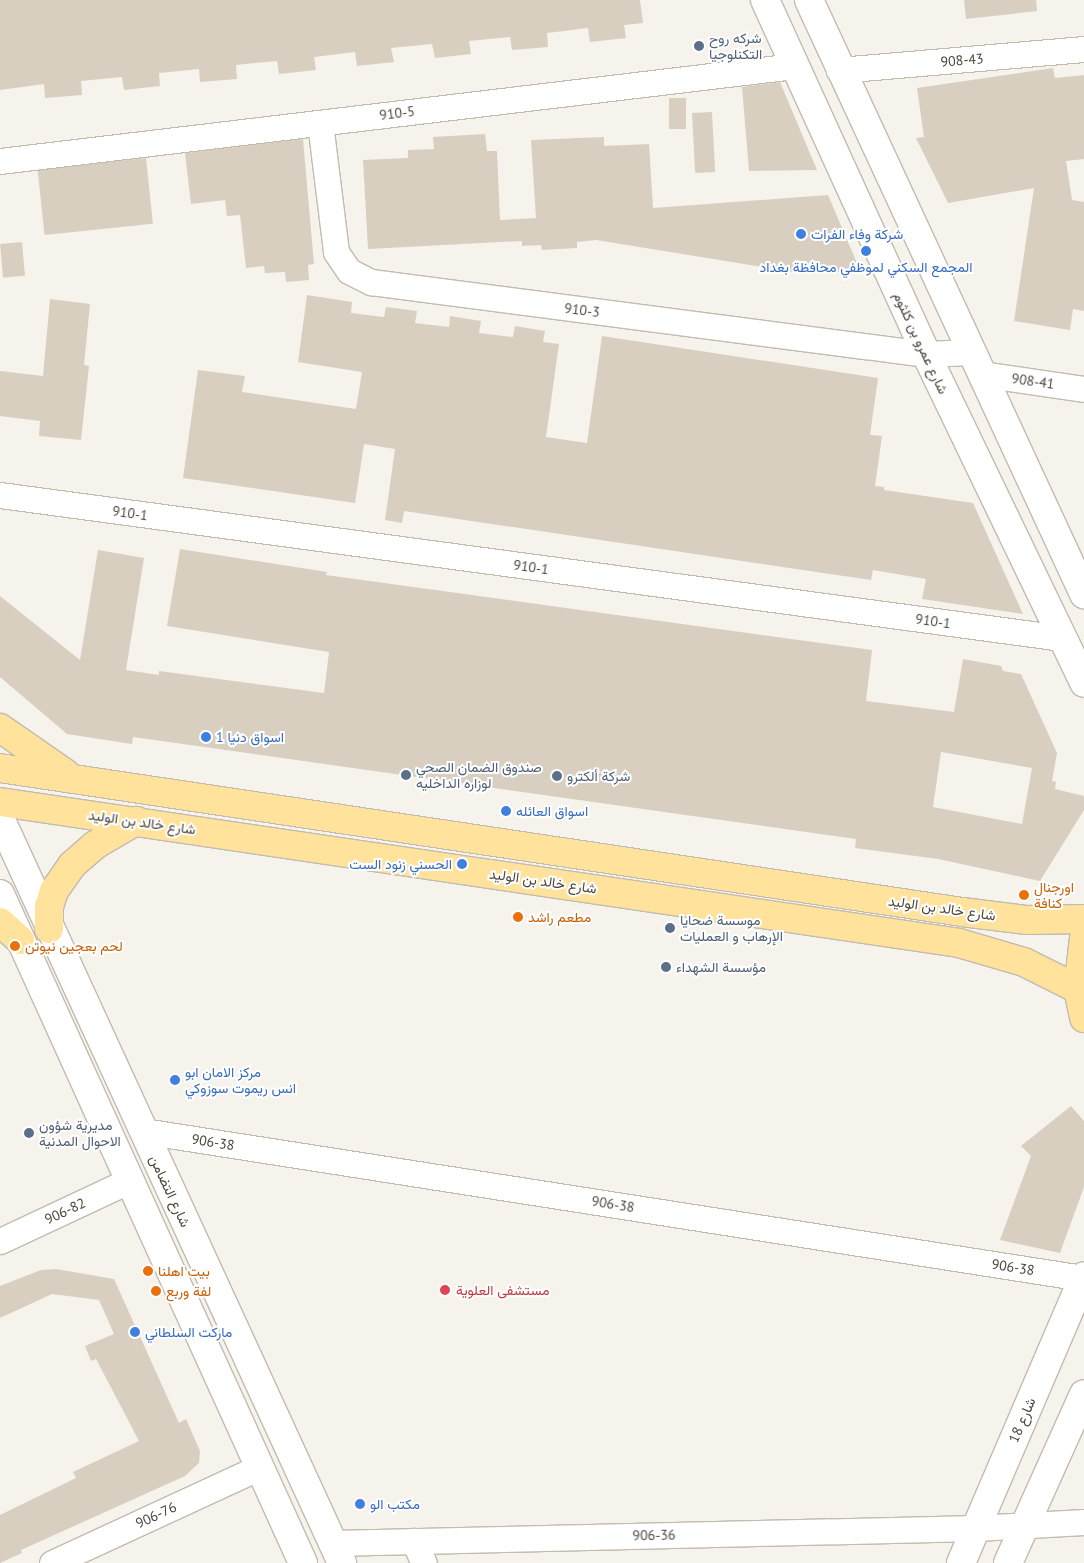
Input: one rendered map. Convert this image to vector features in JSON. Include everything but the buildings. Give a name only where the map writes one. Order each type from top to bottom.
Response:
[{"type":"main road","points":[[0,728],[51,765],[88,782]]},
{"type":"main road","name":"شارع خالد بن الوليد","points":[[0,768],[962,912],[1026,920],[1084,919]]},
{"type":"main road","name":"شارع خالد بن الوليد","points":[[0,802],[959,943],[1024,962],[1078,989]]},
{"type":"main road","points":[[49,929],[49,907],[54,891],[72,866],[95,844],[136,821]]},
{"type":"main road","points":[[0,922],[20,940]]},
{"type":"main road","points":[[1084,938],[1078,989],[1084,1018]]},
{"type":"street","name":"شارع عمرو بن كلثوم","points":[[765,0],[926,354],[1084,683]]},
{"type":"street","points":[[809,0],[839,70],[1084,594]]},
{"type":"street","name":"908-43","points":[[839,70],[1084,49]]},
{"type":"street","name":"910-5","points":[[0,161],[794,66]]},
{"type":"street","name":"910-3","points":[[320,123],[336,252],[349,271],[371,282],[926,354],[976,363]]},
{"type":"street","name":"908-41","points":[[976,363],[1084,388]]},
{"type":"street","name":"910-1","points":[[0,495],[1062,638]]},
{"type":"street","name":"شارع التضامن","points":[[0,818],[49,929],[338,1553]]},
{"type":"street","points":[[0,894],[303,1563]]},
{"type":"street","name":"906-38","points":[[142,1131],[1084,1277]]},
{"type":"street","name":"906-82","points":[[0,1241],[130,1180]]},
{"type":"street","name":"شارع 18","points":[[961,1563],[1084,1277]]},
{"type":"street","points":[[1008,1563],[1084,1394]]},
{"type":"street","name":"906-76","points":[[52,1563],[260,1467]]},
{"type":"street","name":"906-36","points":[[338,1553],[419,1552],[976,1528],[1025,1523],[1084,1522]]},
{"type":"place","name":"شركه روح التكنلوجيا","points":[[699,46]]},
{"type":"place","name":"شركة وفاء الفرات","points":[[801,234]]},
{"type":"place","name":"المجمع السكني لموظفي محافظة بغداد","points":[[866,251]]},
{"type":"place","name":"اسواق دنيا 1","points":[[206,737]]},
{"type":"place","name":"صندوق الضمان الصحي لوزاره الداخليه","points":[[406,775]]},
{"type":"place","name":"شركة ألكترو","points":[[557,776]]},
{"type":"place","name":"اسواق العائله","points":[[506,811]]},
{"type":"place","name":"الحسني زنود الست","points":[[462,864]]},
{"type":"place","name":"اورجنال كنافة","points":[[1024,895]]},
{"type":"place","name":"مطعم راشد","points":[[518,917]]},
{"type":"place","name":"موسسة ضحايا الإرهاب و العمليات","points":[[670,928]]},
{"type":"place","name":"لحم بعجين نيوتن","points":[[15,946]]},
{"type":"place","name":"مؤسسة الشهداء","points":[[666,967]]},
{"type":"place","name":"مركز الامان ابو انس ريموت سوزوكي","points":[[175,1080]]},
{"type":"place","name":"مديرية شؤون الاحوال المدنية","points":[[29,1133]]},
{"type":"place","name":"بيت اهلنا","points":[[148,1271]]},
{"type":"place","name":"مستشفى العلوية","points":[[445,1290]]},
{"type":"place","name":"لفة وربع","points":[[156,1291]]},
{"type":"place","name":"ماركت السلطاني","points":[[135,1332]]},
{"type":"place","name":"مكتب الو","points":[[360,1504]]}]
